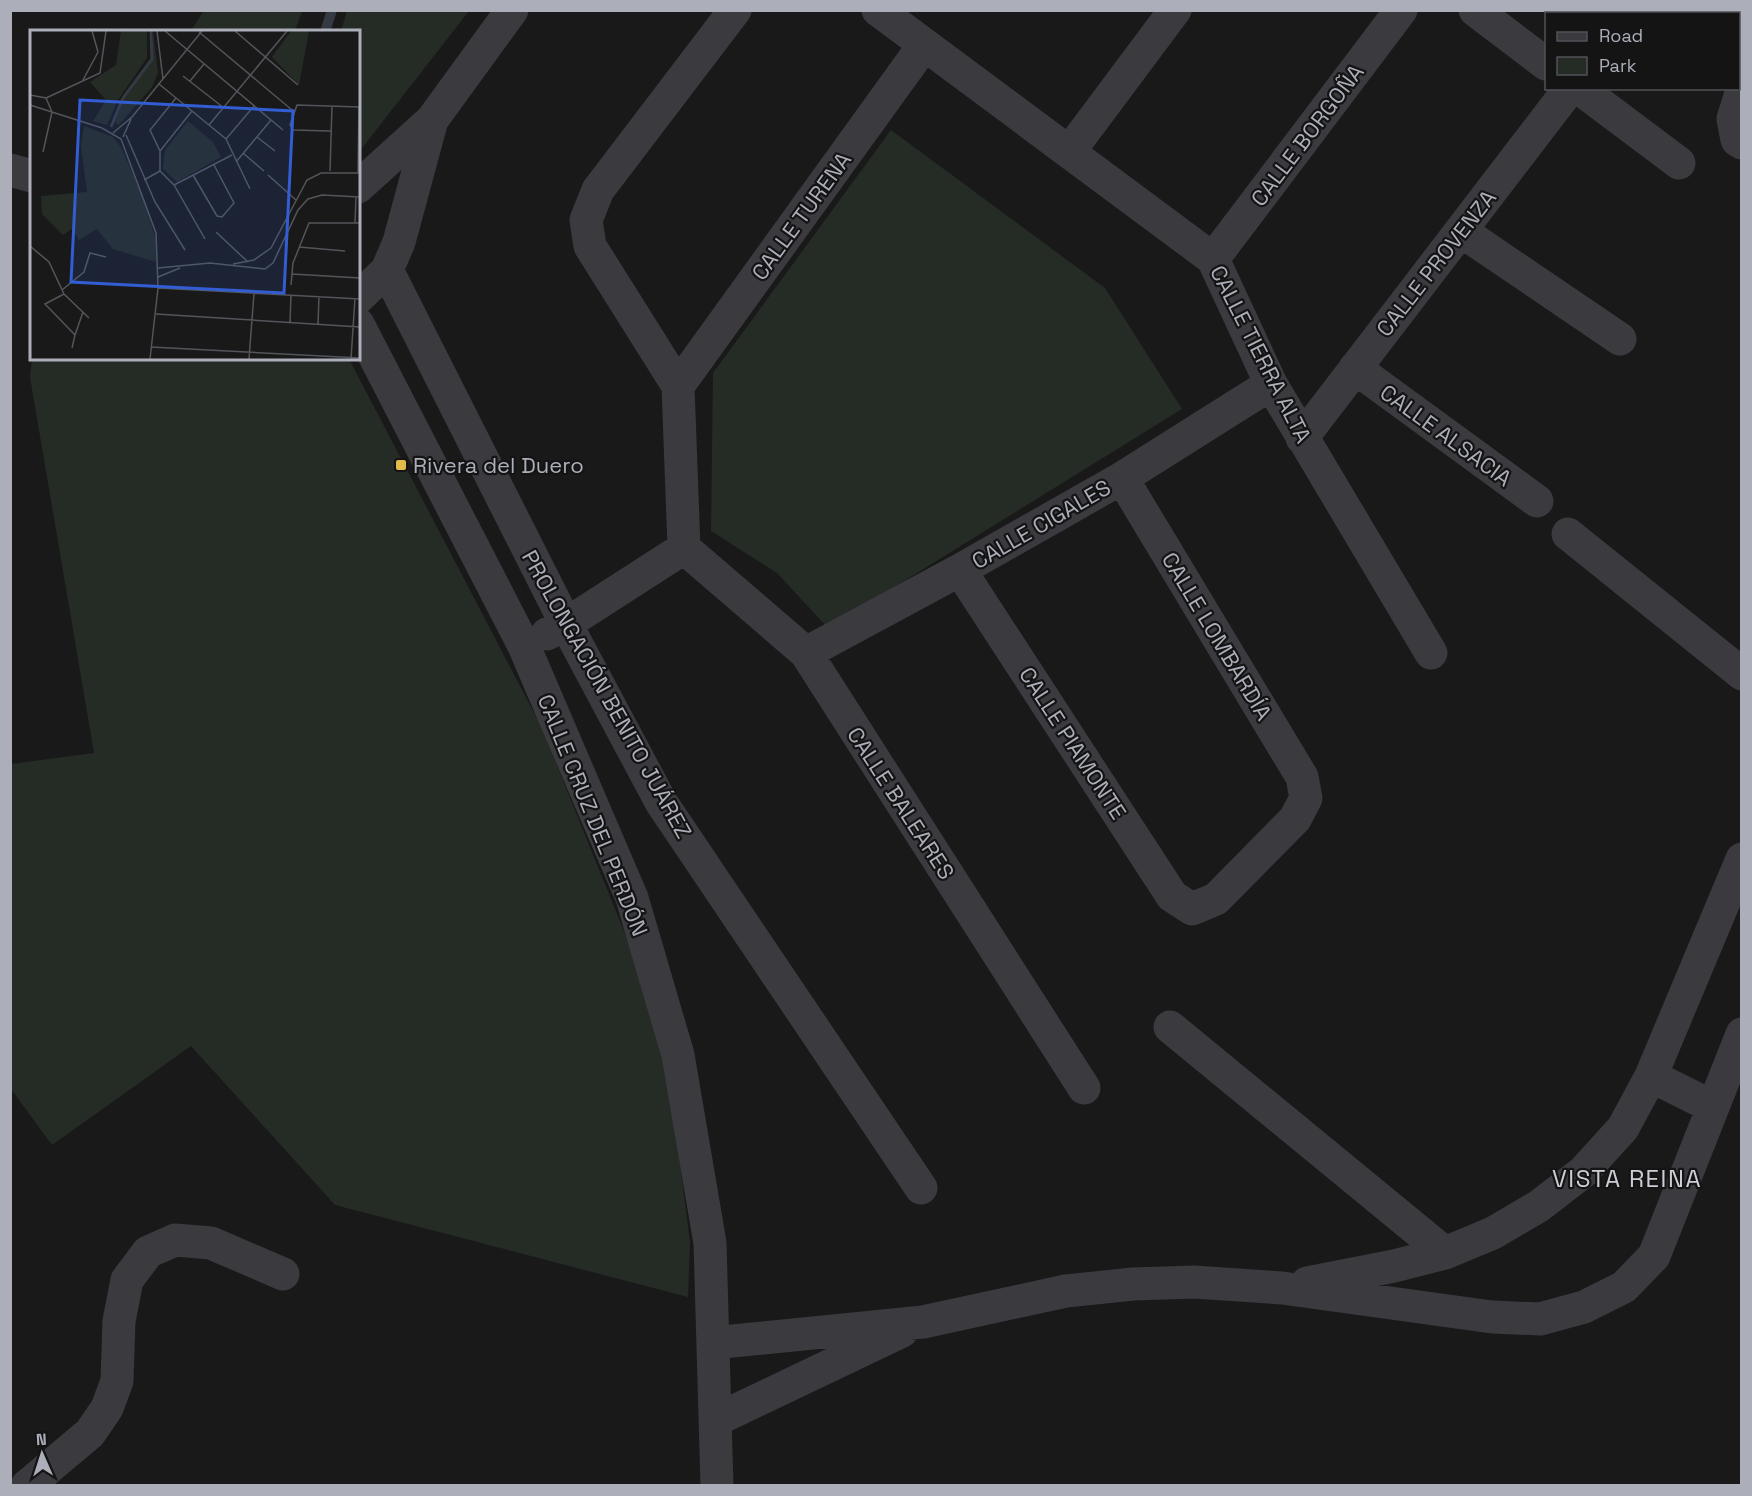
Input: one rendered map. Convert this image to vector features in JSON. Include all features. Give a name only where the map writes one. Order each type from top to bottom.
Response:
[{"type":"street","points":[[360,185],[432,120],[512,10]]},
{"type":"street","points":[[524,646],[566,624],[684,548],[678,386],[590,246],[586,220],[598,190],[735,10]]},
{"type":"street","name":"CALLE TIERRA ALTA","points":[[878,10],[1214,259],[1271,384],[1431,653]]},
{"type":"street","points":[[1069,152],[1175,10]]},
{"type":"street","name":"CALLE BORGOÑA","points":[[1214,259],[1401,10]]},
{"type":"street","points":[[1474,10],[1545,63]]},
{"type":"street","name":"CALLE TURENA","points":[[678,386],[924,45]]},
{"type":"street","name":"CALLE PROVENZA","points":[[1302,438],[1568,90]]},
{"type":"street","points":[[1582,90],[1679,164]]},
{"type":"street","points":[[1742,90],[1733,119],[1737,140],[1742,143]]},
{"type":"street","points":[[360,296],[387,270],[399,242],[432,120]]},
{"type":"street","points":[[10,170],[30,175]]},
{"type":"street","points":[[1461,231],[1620,339]]},
{"type":"street","name":"PROLONGACIÓN BENITO JUÁREZ","points":[[387,270],[566,624],[661,802],[921,1188]]},
{"type":"street","name":"CALLE CRUZ DEL PERDÓN","points":[[360,328],[524,646],[632,898],[678,1055],[710,1243],[717,1485]]},
{"type":"street","name":"CALLE ALSACIA","points":[[1355,368],[1537,501]]},
{"type":"street","name":"CALLE CIGALES","points":[[806,653],[960,570],[1122,478],[1271,384]]},
{"type":"street","name":"CALLE LOMBARDÍA","points":[[1122,478],[1302,777],[1305,798],[1295,819],[1216,899],[1192,909]]},
{"type":"street","points":[[1568,534],[1742,674]]},
{"type":"street","name":"CALLE BALEARES","points":[[684,548],[806,653],[1083,1088]]},
{"type":"street","name":"CALLE PIAMONTE","points":[[960,570],[1172,896],[1192,909]]},
{"type":"street","points":[[1282,1288],[1394,1266],[1445,1253],[1493,1233],[1539,1206],[1583,1172],[1623,1128],[1651,1076],[1742,859]]},
{"type":"street","points":[[1170,1027],[1445,1253]]},
{"type":"street","points":[[713,1343],[923,1322],[1066,1291],[1133,1284],[1194,1282],[1282,1288],[1492,1317],[1540,1319],[1584,1307],[1624,1287],[1654,1256],[1742,1034]]},
{"type":"street","points":[[1651,1076],[1713,1107]]},
{"type":"street","points":[[27,1485],[90,1433],[107,1408],[117,1381],[118,1321],[127,1280],[148,1252],[175,1240],[211,1243],[283,1274]]},
{"type":"street","points":[[716,1420],[923,1322]]},
{"type":"green space","points":[[204,10],[302,10],[295,30],[192,30]]},
{"type":"green space","points":[[347,11],[469,11],[360,151],[360,30],[341,30]]},
{"type":"green space","points":[[891,130],[1105,288],[1182,409],[828,628],[777,573],[711,531],[713,373]]},
{"type":"green space","points":[[32,360],[350,360],[541,726],[630,946],[669,1079],[690,1242],[688,1297],[335,1205],[191,1046],[52,1145],[11,1089],[11,764],[94,753],[30,377]]},
{"type":"waterway","points":[[326,30],[332,10]]},
{"type":"place","name":"Rivera del Duero","points":[[401,465]]},
{"type":"district","name":"VISTA REINA","points":[[1627,1178]]}]
